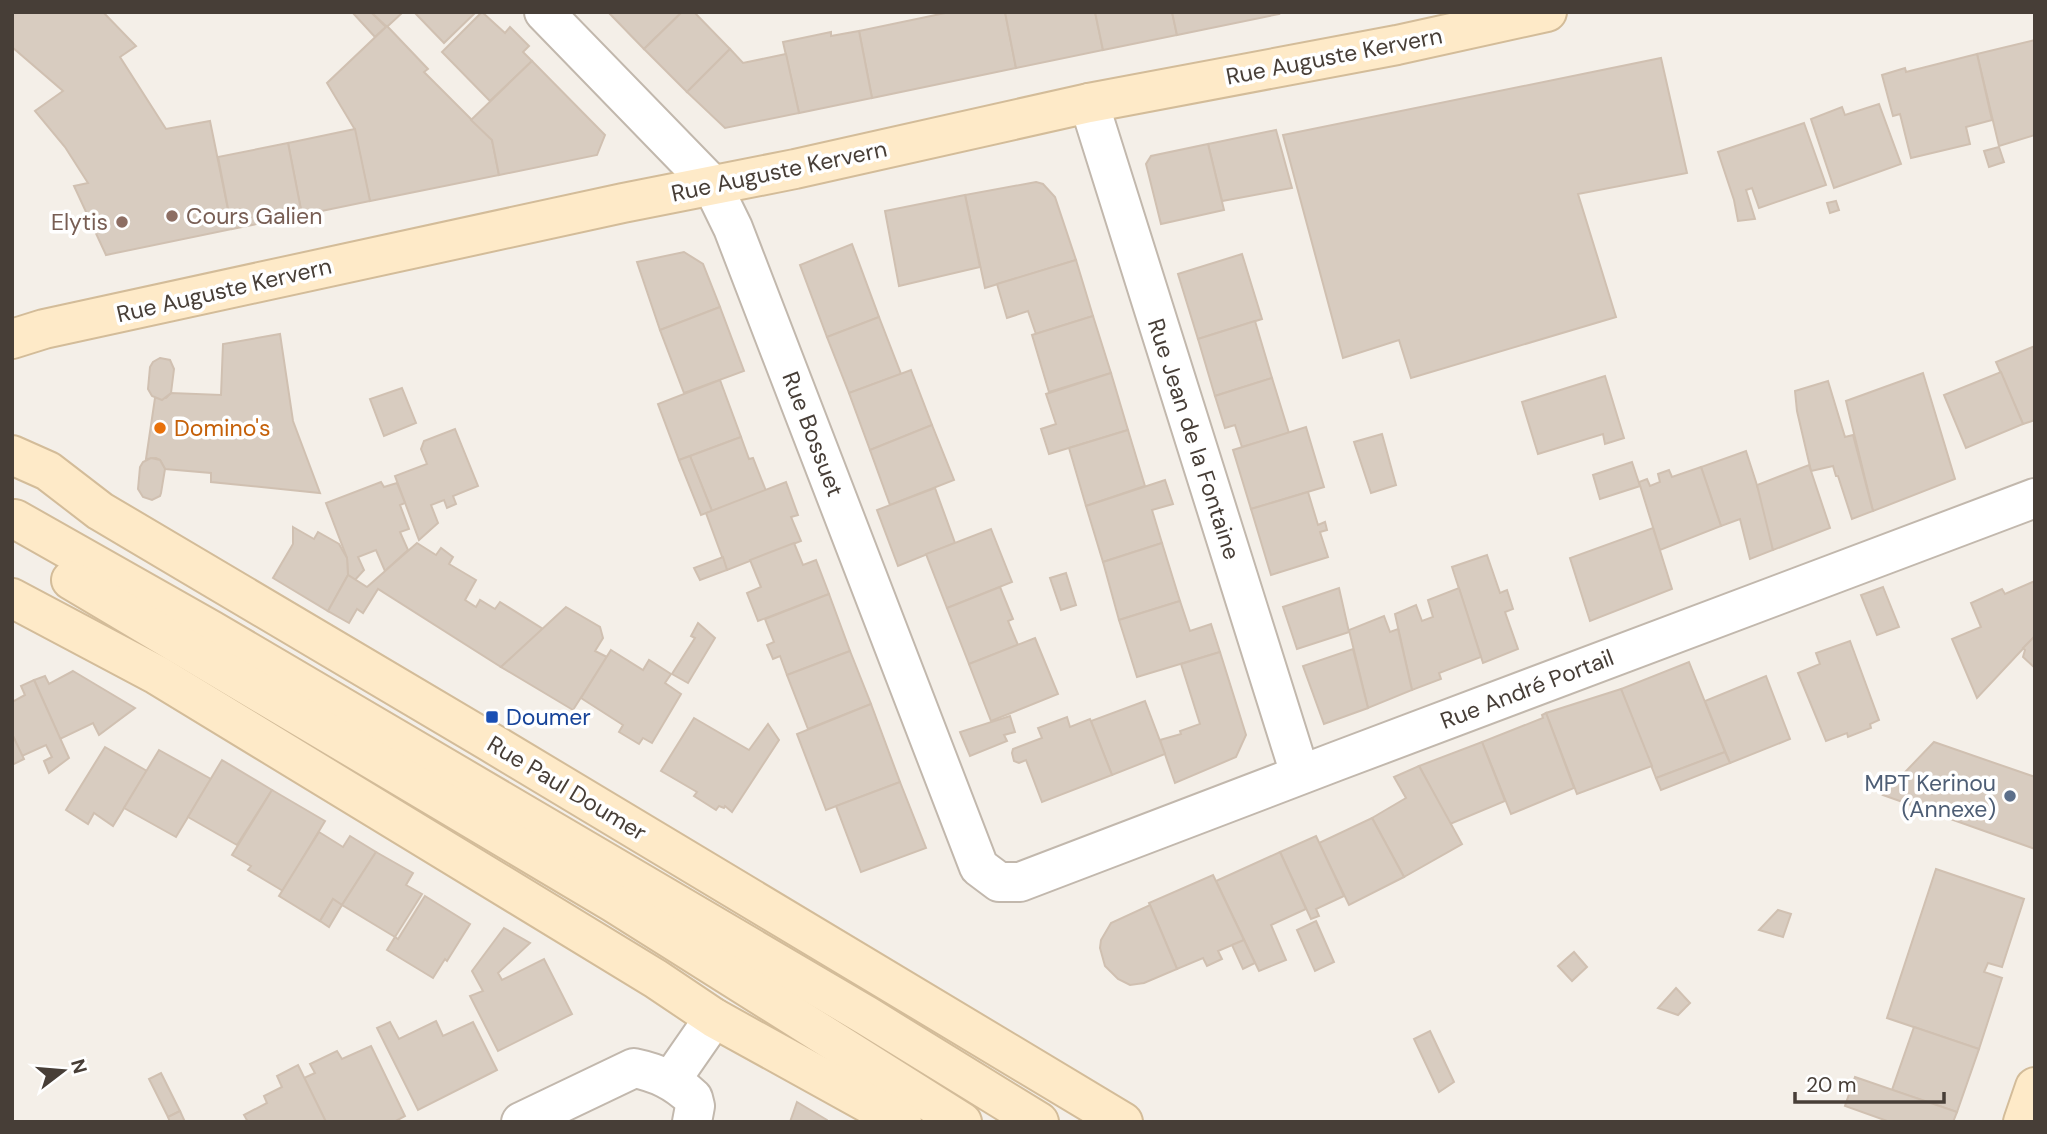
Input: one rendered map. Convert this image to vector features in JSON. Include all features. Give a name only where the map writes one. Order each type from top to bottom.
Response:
[{"type":"main road","name":"Rue Auguste Kervern","points":[[12,340],[44,329],[795,169],[1089,103],[1397,45],[1475,20],[1547,12]]},
{"type":"main road","name":"Rue Paul Doumer","points":[[12,454],[48,471],[100,511],[1123,1122]]},
{"type":"main road","points":[[14,532],[211,630],[855,1009],[1039,1122]]},
{"type":"main road","points":[[14,532],[962,1122]]},
{"type":"main road","points":[[15,603],[157,675],[656,979],[713,1018],[902,1122]]},
{"type":"main road","points":[[467,782],[490,742]]},
{"type":"main road","points":[[2024,1122],[2035,1087]]},
{"type":"street","name":"Rue Bossuet","points":[[544,12],[712,185],[733,228],[979,867],[999,882],[1020,882]]},
{"type":"street","name":"Rue Jean de la Fontaine","points":[[1089,103],[1300,774]]},
{"type":"street","name":"Rue André Portail","points":[[1020,882],[2035,498]]},
{"type":"street","points":[[671,1080],[713,1018]]},
{"type":"street","points":[[521,1122],[634,1068],[671,1080],[693,1098],[695,1106],[692,1122]]},
{"type":"building","points":[[12,12],[103,12],[136,46],[120,57],[166,129],[210,121],[232,229],[106,255],[74,186],[88,183],[65,147],[35,111],[63,91],[12,47]]},
{"type":"building","points":[[352,12],[371,12],[386,27],[375,37]]},
{"type":"building","points":[[371,12],[403,12],[387,27]]},
{"type":"building","points":[[414,12],[476,12],[444,43]]},
{"type":"building","points":[[482,12],[505,33],[510,27],[529,46],[523,52],[532,61],[490,101],[442,52]]},
{"type":"building","points":[[608,12],[682,12],[644,49]]},
{"type":"building","points":[[682,12],[694,12],[730,49],[687,92],[644,49]]},
{"type":"building","points":[[950,12],[1005,12],[1016,68],[872,98],[859,31]]},
{"type":"building","points":[[1005,12],[1095,12],[1103,50],[1016,68]]},
{"type":"building","points":[[1095,12],[1172,12],[1177,35],[1103,50]]},
{"type":"building","points":[[1172,12],[1278,12],[1279,14],[1177,35]]},
{"type":"building","points":[[387,26],[428,69],[424,72],[492,140],[499,175],[370,201],[354,128],[327,83]]},
{"type":"building","points":[[859,31],[872,98],[799,113],[783,42],[831,32],[831,36]]},
{"type":"building","points":[[2035,40],[2035,135],[1999,146],[1977,54]]},
{"type":"building","points":[[730,49],[743,63],[786,54],[799,113],[725,128],[687,92]]},
{"type":"building","points":[[1977,54],[1992,120],[1966,127],[1970,144],[1911,158],[1900,114],[1893,116],[1882,75],[1905,68],[1906,72]]},
{"type":"building","points":[[1661,58],[1687,173],[1578,194],[1616,317],[1411,378],[1399,340],[1343,358],[1283,135]]},
{"type":"building","points":[[532,61],[605,135],[597,155],[499,175],[492,140],[471,120]]},
{"type":"building","points":[[1879,104],[1901,164],[1834,188],[1811,119],[1842,107],[1845,115]]},
{"type":"building","points":[[1804,123],[1826,185],[1759,208],[1752,188],[1746,190],[1755,219],[1738,221],[1718,152]]},
{"type":"building","points":[[355,129],[370,201],[302,215],[288,143]]},
{"type":"building","points":[[1276,130],[1292,188],[1222,201],[1208,144]]},
{"type":"building","points":[[288,143],[302,215],[232,229],[218,157]]},
{"type":"building","points":[[1208,144],[1224,210],[1161,224],[1146,164],[1151,156]]},
{"type":"building","points":[[1999,147],[2004,162],[1989,167],[1984,151]]},
{"type":"building","points":[[1036,182],[1043,184],[1055,197],[1076,260],[985,288],[965,195]]},
{"type":"building","points":[[965,195],[980,267],[899,286],[885,211]]},
{"type":"building","points":[[1836,201],[1839,210],[1830,213],[1827,203]]},
{"type":"building","points":[[852,244],[879,317],[827,337],[800,265]]},
{"type":"building","points":[[684,252],[703,264],[720,307],[660,330],[637,262]]},
{"type":"building","points":[[1242,254],[1262,319],[1198,339],[1178,274]]},
{"type":"building","points":[[1076,260],[1093,316],[1036,334],[1028,311],[1007,318],[997,284]]},
{"type":"building","points":[[720,307],[744,371],[684,393],[660,330]]},
{"type":"building","points":[[1093,316],[1111,373],[1049,392],[1032,335]]},
{"type":"building","points":[[879,317],[901,374],[849,393],[827,337]]},
{"type":"building","points":[[1255,321],[1272,378],[1215,396],[1198,339]]},
{"type":"building","points":[[280,334],[293,421],[320,493],[211,482],[211,473],[165,469],[160,460],[146,459],[155,398],[166,398],[171,393],[221,395],[223,344]]},
{"type":"building","points":[[2035,346],[2035,420],[2023,424],[1996,362]]},
{"type":"building","points":[[160,358],[170,360],[174,369],[171,393],[162,400],[152,396],[148,389],[150,367]]},
{"type":"building","points":[[911,370],[932,425],[870,450],[849,393]]},
{"type":"building","points":[[2001,372],[2023,424],[1966,448],[1944,395]]},
{"type":"building","points":[[1111,373],[1128,430],[1049,454],[1041,429],[1056,424],[1046,394]]},
{"type":"building","points":[[1923,373],[1955,479],[1873,511],[1846,401]]},
{"type":"building","points":[[1605,376],[1624,438],[1605,444],[1603,434],[1538,454],[1522,402]]},
{"type":"building","points":[[1272,378],[1289,433],[1242,447],[1235,425],[1225,428],[1215,396]]},
{"type":"building","points":[[720,380],[741,437],[679,460],[658,404]]},
{"type":"building","points":[[1828,381],[1845,437],[1853,435],[1873,511],[1852,519],[1833,466],[1811,471],[1797,411],[1795,391]]},
{"type":"building","points":[[402,388],[416,423],[384,436],[370,399]]},
{"type":"building","points":[[932,425],[954,480],[890,505],[870,450]]},
{"type":"building","points":[[1306,427],[1324,487],[1251,509],[1233,450]]},
{"type":"building","points":[[455,429],[478,486],[453,496],[456,504],[447,508],[444,500],[431,505],[438,523],[419,540],[395,476],[427,464],[421,449],[424,441]]},
{"type":"building","points":[[1128,430],[1145,486],[1086,506],[1069,448]]},
{"type":"building","points":[[1382,434],[1396,485],[1371,493],[1354,442]]},
{"type":"building","points":[[741,437],[766,491],[712,511],[690,456]]},
{"type":"building","points":[[1746,451],[1764,507],[1773,550],[1750,559],[1740,519],[1721,526],[1701,467]]},
{"type":"building","points":[[690,456],[712,511],[701,515],[679,460]]},
{"type":"building","points":[[151,458],[160,460],[165,469],[160,496],[152,500],[143,497],[138,489],[140,467]]},
{"type":"building","points":[[1632,462],[1640,486],[1600,499],[1593,475]]},
{"type":"building","points":[[1809,465],[1830,528],[1773,550],[1757,485]]},
{"type":"building","points":[[1701,467],[1721,526],[1660,550],[1639,482],[1647,479],[1650,486],[1660,482],[1658,474],[1669,470],[1672,477]]},
{"type":"building","points":[[1165,480],[1173,504],[1152,510],[1162,543],[1103,562],[1086,506]]},
{"type":"building","points":[[381,482],[384,487],[397,483],[405,503],[400,505],[409,529],[400,532],[408,550],[385,571],[376,550],[358,557],[364,570],[355,580],[348,575],[347,558],[326,503]]},
{"type":"building","points":[[786,482],[798,515],[791,517],[801,541],[727,570],[706,513]]},
{"type":"building","points":[[935,488],[955,543],[898,566],[877,510]]},
{"type":"building","points":[[1308,492],[1318,525],[1325,522],[1327,530],[1320,532],[1328,557],[1271,575],[1251,509]]},
{"type":"building","points":[[293,527],[314,539],[318,532],[339,544],[347,558],[348,575],[328,611],[273,578],[293,544]]},
{"type":"building","points":[[1653,528],[1672,589],[1590,621],[1570,558]]},
{"type":"building","points":[[991,529],[1012,582],[947,608],[926,554]]},
{"type":"building","points":[[417,543],[436,555],[441,548],[453,557],[449,564],[476,580],[465,600],[476,607],[480,600],[495,609],[500,602],[543,629],[501,667],[378,589],[363,613],[357,609],[349,623],[328,611],[348,575],[367,587]]},
{"type":"building","points":[[794,543],[803,565],[816,560],[829,594],[758,621],[747,593],[761,587],[750,560]]},
{"type":"building","points":[[1162,543],[1180,601],[1119,620],[1103,562]]},
{"type":"building","points":[[1487,555],[1500,593],[1507,590],[1513,609],[1505,612],[1518,649],[1483,663],[1452,567]]},
{"type":"building","points":[[723,557],[727,570],[700,580],[694,568]]},
{"type":"building","points":[[1066,573],[1076,605],[1061,610],[1050,578]]},
{"type":"building","points":[[2035,581],[2035,636],[1977,698],[1952,639],[1981,627],[1971,603],[2002,589],[2005,594]]},
{"type":"building","points":[[1000,587],[1013,619],[1008,621],[1018,645],[969,664],[947,608]]},
{"type":"building","points":[[1883,587],[1899,627],[1877,635],[1861,595]]},
{"type":"building","points":[[1339,588],[1349,632],[1297,649],[1283,607]]},
{"type":"building","points":[[1459,588],[1481,657],[1439,673],[1441,679],[1412,690],[1395,614],[1416,605],[1422,621],[1433,617],[1428,600]]},
{"type":"building","points":[[829,594],[850,651],[787,675],[780,656],[773,659],[767,645],[774,642],[765,619]]},
{"type":"building","points":[[1180,601],[1190,631],[1211,624],[1220,652],[1137,677],[1119,620]]},
{"type":"building","points":[[566,607],[600,627],[603,638],[595,651],[607,657],[573,710],[501,667]]},
{"type":"building","points":[[1384,616],[1390,632],[1398,629],[1412,690],[1368,708],[1349,630]]},
{"type":"building","points":[[698,623],[715,638],[688,683],[672,674],[695,638],[691,636]]},
{"type":"building","points":[[2035,636],[2035,668],[2023,657],[2023,648]]},
{"type":"building","points":[[1035,638],[1058,694],[991,721],[969,664]]},
{"type":"building","points":[[1850,641],[1879,720],[1870,724],[1871,728],[1848,737],[1847,733],[1826,741],[1798,673],[1820,664],[1816,653]]},
{"type":"building","points":[[1353,649],[1368,708],[1324,724],[1303,666]]},
{"type":"building","points":[[611,650],[643,670],[649,660],[671,674],[665,683],[681,694],[652,743],[643,738],[639,744],[619,732],[623,725],[581,698]]},
{"type":"building","points":[[850,651],[871,704],[808,729],[787,675]]},
{"type":"building","points":[[1220,652],[1246,735],[1236,757],[1175,783],[1160,740],[1181,734],[1180,731],[1200,724],[1181,664]]},
{"type":"building","points":[[1689,662],[1725,752],[1656,778],[1621,689]]},
{"type":"building","points":[[73,671],[135,708],[99,735],[93,723],[60,739],[34,680],[45,676],[49,684]]},
{"type":"building","points":[[1766,676],[1790,739],[1730,763],[1705,701]]},
{"type":"building","points":[[34,680],[69,758],[49,773],[44,761],[52,757],[46,745],[22,756],[12,734],[12,702],[25,695],[21,686]]},
{"type":"building","points":[[1621,689],[1652,766],[1577,794],[1546,713]]},
{"type":"building","points":[[1145,701],[1165,754],[1112,775],[1091,721]]},
{"type":"building","points":[[871,704],[900,782],[826,810],[797,734]]},
{"type":"building","points":[[1546,713],[1574,788],[1511,814],[1482,742],[1543,718],[1542,715]]},
{"type":"building","points":[[1010,716],[1015,732],[1004,735],[1007,741],[970,756],[960,732]]},
{"type":"building","points":[[1067,717],[1070,727],[1090,719],[1112,775],[1042,802],[1026,760],[1019,763],[1014,761],[1013,749],[1042,738],[1038,728]]},
{"type":"building","points":[[694,718],[749,750],[768,724],[779,740],[732,812],[725,806],[719,806],[716,810],[694,796],[697,792],[661,771]]},
{"type":"building","points":[[12,734],[24,759],[12,765]]},
{"type":"building","points":[[1482,742],[1505,801],[1450,824],[1419,766]]},
{"type":"building","points":[[1934,742],[2035,777],[2035,849],[1883,795]]},
{"type":"building","points":[[105,747],[147,771],[113,826],[94,813],[88,824],[66,810]]},
{"type":"building","points":[[159,750],[211,779],[176,837],[124,808]]},
{"type":"building","points":[[1725,752],[1730,763],[1661,790],[1656,778]]},
{"type":"building","points":[[222,760],[272,790],[237,845],[188,817]]},
{"type":"building","points":[[1419,766],[1462,844],[1404,877],[1372,818],[1406,798],[1394,777]]},
{"type":"building","points":[[900,782],[926,848],[861,872],[836,806]]},
{"type":"building","points":[[272,790],[325,821],[283,891],[248,870],[251,866],[232,855]]},
{"type":"building","points":[[1372,818],[1404,877],[1349,905],[1319,843]]},
{"type":"building","points":[[319,832],[343,847],[350,836],[376,852],[342,905],[333,899],[320,921],[279,896]]},
{"type":"building","points":[[1316,836],[1344,896],[1316,909],[1319,916],[1311,919],[1280,852]]},
{"type":"building","points":[[376,852],[413,873],[406,885],[422,894],[395,937],[342,905]]},
{"type":"building","points":[[1280,852],[1306,909],[1271,925],[1286,960],[1259,971],[1216,881]]},
{"type":"building","points":[[1936,869],[2024,899],[2002,967],[1988,963],[1984,972],[2002,978],[1979,1049],[1887,1018]]},
{"type":"building","points":[[1213,875],[1244,940],[1218,951],[1222,959],[1207,966],[1203,958],[1177,969],[1149,903]]},
{"type":"building","points":[[425,896],[470,924],[433,978],[387,950],[395,937],[398,939]]},
{"type":"building","points":[[333,899],[342,905],[329,927],[320,921]]},
{"type":"building","points":[[1150,905],[1177,969],[1144,983],[1130,985],[1118,979],[1105,966],[1100,948],[1101,940],[1111,923]]},
{"type":"building","points":[[1778,910],[1791,914],[1783,937],[1759,930]]},
{"type":"building","points":[[1316,921],[1334,962],[1315,971],[1297,930]]},
{"type":"building","points":[[504,928],[530,943],[498,973],[502,980],[544,959],[572,1014],[498,1051],[470,996],[483,991],[472,971]]},
{"type":"building","points":[[1244,940],[1255,963],[1243,969],[1232,945]]},
{"type":"building","points":[[1574,952],[1587,967],[1572,981],[1558,966]]},
{"type":"building","points":[[1676,988],[1690,1003],[1678,1015],[1658,1008]]},
{"type":"building","points":[[436,1021],[443,1036],[473,1022],[497,1070],[418,1110],[377,1028],[390,1022],[399,1039]]},
{"type":"building","points":[[1914,1027],[1979,1049],[1957,1112],[1892,1090]]},
{"type":"building","points":[[1430,1031],[1454,1082],[1439,1092],[1414,1039]]},
{"type":"building","points":[[371,1046],[405,1116],[394,1122],[326,1122],[304,1078],[315,1073],[310,1064],[337,1051],[342,1059]]},
{"type":"building","points":[[298,1065],[326,1122],[248,1122],[244,1115],[267,1103],[264,1096],[282,1087],[277,1076]]},
{"type":"building","points":[[161,1073],[180,1111],[168,1117],[149,1079]]},
{"type":"building","points":[[1855,1077],[1957,1112],[1953,1122],[1890,1122],[1845,1106]]},
{"type":"building","points":[[797,1102],[827,1120],[827,1122],[790,1122]]},
{"type":"building","points":[[180,1111],[185,1122],[170,1122],[168,1117]]},
{"type":"place","name":"Cours Galien","points":[[172,216]]},
{"type":"place","name":"Elytis","points":[[122,222]]},
{"type":"place","name":"Domino's","points":[[160,428]]},
{"type":"place","name":"Doumer","points":[[492,717]]},
{"type":"place","name":"MPT Kerinou (Annexe)","points":[[2010,796]]}]
